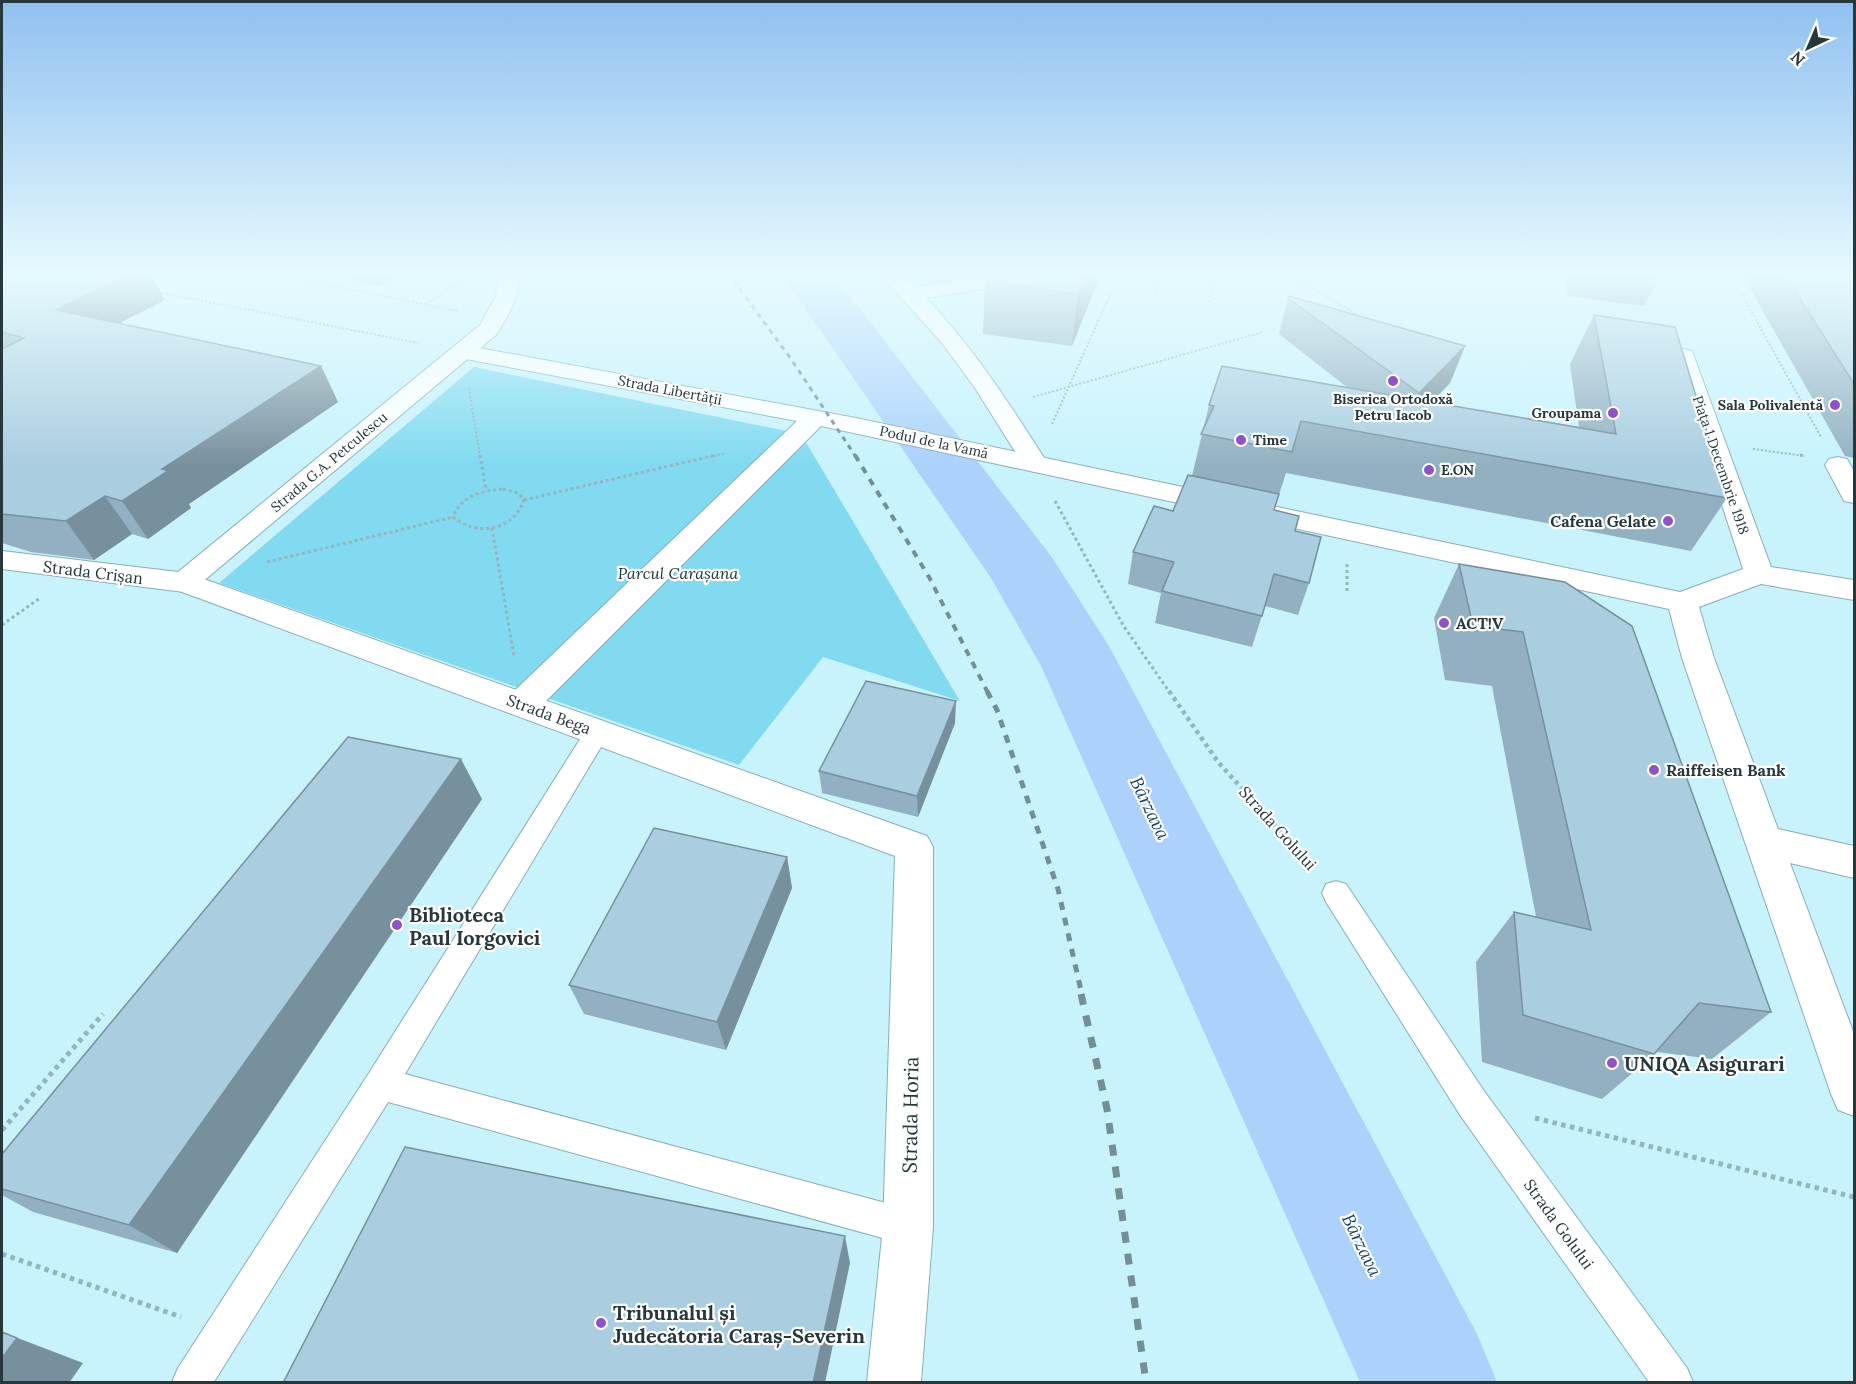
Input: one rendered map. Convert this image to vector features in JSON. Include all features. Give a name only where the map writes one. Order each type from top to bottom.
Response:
[{"type":"street","name":"Strada G.A. Petculescu","points":[[184,582],[478,338]]},
{"type":"street","points":[[947,338],[1000,407],[1023,461],[1683,602],[1759,574],[1854,590]]},
{"type":"street","name":"Strada Libertății","points":[[469,347],[856,425]]},
{"type":"street","name":"Piața 1 Decembrie 1918","points":[[1684,356],[1759,574]]},
{"type":"street","points":[[522,704],[816,417]]},
{"type":"street","name":"Podul de la Vamă","points":[[856,425],[1023,461]]},
{"type":"street","points":[[1836,463],[1854,495]]},
{"type":"street","name":"Strada Crișan","points":[[2,560],[184,582]]},
{"type":"street","name":"Strada Bega","points":[[184,582],[914,847]]},
{"type":"street","points":[[1683,602],[1698,658],[1854,1094]]},
{"type":"street","points":[[1764,841],[1854,862]]},
{"type":"street","name":"Strada Horia","points":[[894,1383],[908,1227],[914,847]]},
{"type":"lane","points":[[192,1383],[381,1084],[598,732]]},
{"type":"lane","name":"Strada Golului","points":[[1336,893],[1472,1103],[1673,1383]]},
{"type":"lane","points":[[381,1084],[908,1227]]},
{"type":"path","points":[[416,338],[469,347],[486,490]]},
{"type":"path","points":[[1023,461],[1069,385],[1091,338]]},
{"type":"path","points":[[1000,407],[1069,385],[1246,338]]},
{"type":"path","points":[[1766,338],[1836,463]]},
{"type":"path","points":[[1714,443],[1836,463]]},
{"type":"path","points":[[524,500],[729,452]]},
{"type":"path","name":"Strada Golului","points":[[1023,461],[1123,626],[1218,762],[1336,893]]},
{"type":"path","points":[[453,517],[456,507],[468,496],[486,490],[503,489],[518,493],[524,500]]},
{"type":"path","points":[[453,517],[460,525],[474,529],[492,528],[510,522],[522,511],[524,500]]},
{"type":"path","points":[[263,563],[453,517]]},
{"type":"path","points":[[492,528],[522,704]]},
{"type":"path","points":[[2,1130],[103,1014]]},
{"type":"path","points":[[1472,1103],[1854,1197]]},
{"type":"path","points":[[2,1254],[224,1332]]},
{"type":"green space","name":"Parcul Carașana","points":[[474,367],[801,434],[960,701],[823,657],[739,765],[219,583]]},
{"type":"building","points":[[24,338],[187,338],[321,366],[162,469],[168,471],[122,501],[105,496],[66,521],[2,514],[2,349]]},
{"type":"building","points":[[1343,338],[1435,338],[1465,346],[1419,393]]},
{"type":"building","points":[[1598,338],[1678,338],[1727,498],[1301,421],[1292,452],[1201,434],[1214,406],[1209,405],[1222,366],[1616,434]]},
{"type":"building","points":[[1825,338],[1854,338],[1854,384]]},
{"type":"building","points":[[1188,475],[1279,494],[1274,510],[1299,516],[1295,531],[1321,537],[1309,583],[1274,574],[1262,616],[1162,591],[1174,562],[1133,552],[1154,506],[1173,511]]},
{"type":"building","points":[[1459,564],[1565,582],[1632,626],[1771,1012],[1699,1003],[1654,1054],[1523,1015],[1514,912],[1591,930],[1523,632],[1473,626]]},
{"type":"building","points":[[866,681],[956,701],[917,796],[819,771]]},
{"type":"building","points":[[348,737],[461,759],[129,1225],[2,1189],[2,1154]]},
{"type":"building","points":[[654,828],[787,857],[717,1022],[569,985]]},
{"type":"building","name":"Tribunalul și Judecătoria Caraș-Severin","points":[[405,1147],[845,1236],[813,1383],[283,1383]]},
{"type":"building","points":[[2,1332],[17,1338],[2,1358]]},
{"type":"waterway","name":"Bârzava","points":[[853,338],[1025,573],[1081,666],[1429,1382]]},
{"type":"railway","points":[[775,338],[856,457]]},
{"type":"railway","points":[[855,455],[929,577],[988,693]]},
{"type":"railway","points":[[987,691],[997,710],[1058,889],[1082,995]]},
{"type":"railway","points":[[1081,994],[1107,1109],[1146,1382]]},
{"type":"place","name":"Biserica Ortodoxă Petru Iacob","points":[[1393,381]]},
{"type":"place","name":"Sala Polivalentă","points":[[1835,405]]},
{"type":"place","name":"Groupama","points":[[1613,413]]},
{"type":"place","name":"Time","points":[[1241,440]]},
{"type":"place","name":"E.ON","points":[[1429,470]]},
{"type":"place","name":"Cafena Gelate","points":[[1668,521]]},
{"type":"place","name":"ACT!V","points":[[1444,623]]},
{"type":"place","name":"Raiffeisen Bank","points":[[1654,770]]},
{"type":"place","name":"Biblioteca Paul Iorgovici","points":[[397,925]]},
{"type":"place","name":"UNIQA Asigurari","points":[[1612,1063]]},
{"type":"place","name":"Tribunalul și Judecătoria Caraș-Severin","points":[[601,1323]]}]
